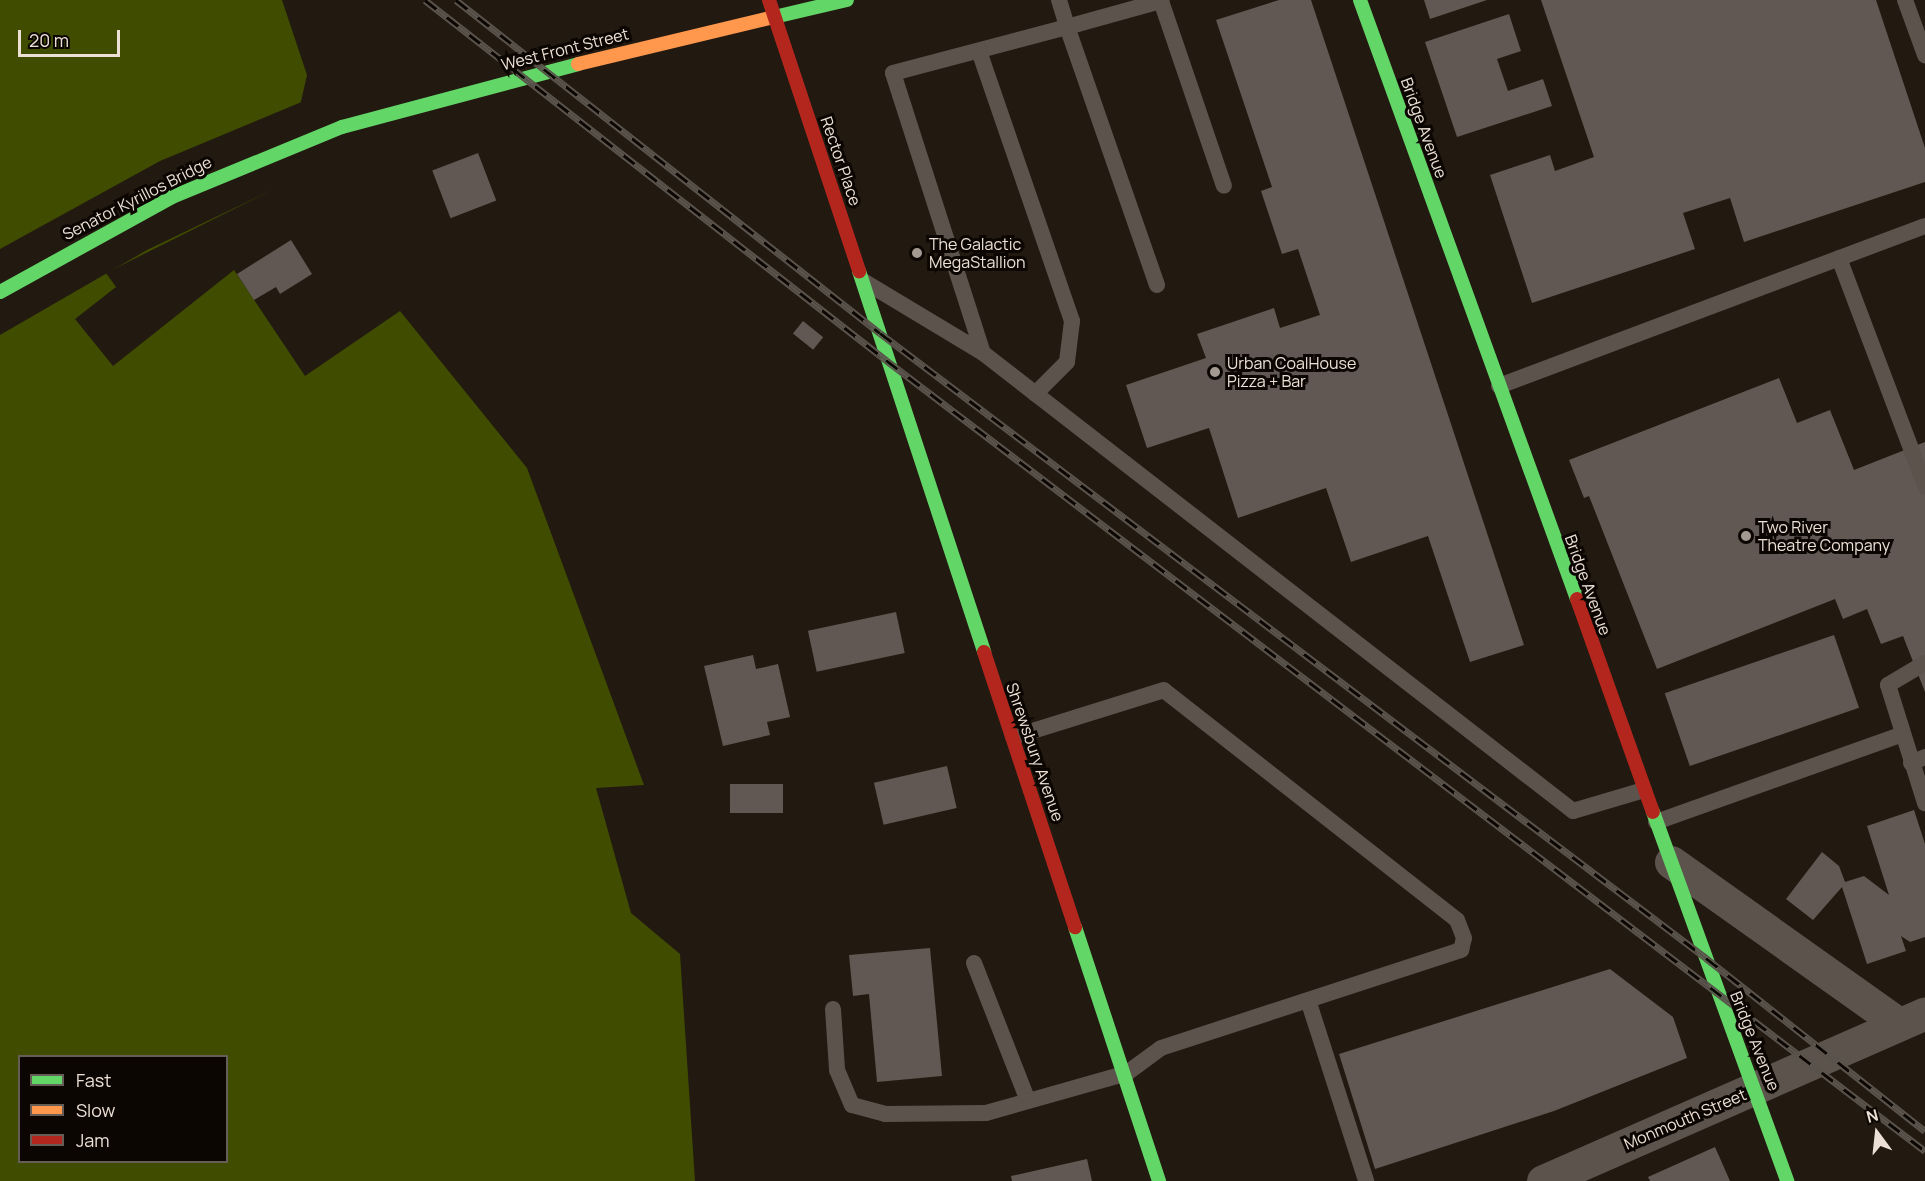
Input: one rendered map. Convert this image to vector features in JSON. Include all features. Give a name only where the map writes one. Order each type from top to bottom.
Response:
[{"type":"main road","name":"Rector Place","points":[[769,0],[865,282],[880,333]]},
{"type":"main road","name":"West Front Street","points":[[294,144],[461,92],[847,0]]},
{"type":"main road","name":"Bridge Avenue","points":[[1360,0],[1656,822],[1757,1088],[1787,1181]]},
{"type":"main road","name":"Senator Kyrillos Bridge","points":[[0,292],[143,212],[294,144]]},
{"type":"main road","name":"Shrewsbury Avenue","points":[[880,333],[1127,1073],[1159,1181]]},
{"type":"street","points":[[1671,862],[1912,1019]]},
{"type":"street","name":"Monmouth Street","points":[[1543,1181],[1912,1019]]},
{"type":"lane","points":[[1059,0],[1066,27],[1157,285]]},
{"type":"lane","points":[[1905,0],[1925,55]]},
{"type":"lane","points":[[983,353],[893,73],[1161,1],[1224,186]]},
{"type":"lane","points":[[979,51],[1072,321],[1067,362],[1035,394]]},
{"type":"lane","points":[[1499,386],[1925,226]]},
{"type":"lane","points":[[1839,258],[1925,486]]},
{"type":"lane","points":[[865,282],[983,353],[1573,812],[1644,789]]},
{"type":"lane","points":[[1925,663],[1888,685],[1901,735],[1918,760],[1925,803]]},
{"type":"lane","points":[[833,1009],[837,1070],[852,1105],[885,1114],[975,1113],[1028,1101],[1127,1073],[1161,1048],[1452,957],[1464,938],[1457,920],[1164,690],[1109,704],[1013,737]]},
{"type":"lane","points":[[1656,822],[1901,735]]},
{"type":"lane","points":[[974,963],[1028,1101]]},
{"type":"lane","points":[[1309,1003],[1360,1179]]},
{"type":"shaded area","points":[[0,0],[282,0],[307,75],[282,185],[106,273],[116,287],[75,319],[113,366],[234,270],[305,376],[400,311],[527,468],[644,785],[596,788],[631,913],[680,954],[695,1181],[0,1181]]},
{"type":"pier","points":[[304,101],[285,184],[147,250],[0,335],[0,249],[160,161]]},
{"type":"building","points":[[1279,0],[1311,0],[1524,645],[1470,662],[1428,536],[1351,562],[1326,488],[1238,518],[1209,428],[1147,448],[1126,385],[1206,358],[1197,334],[1274,308],[1280,328],[1320,315],[1298,249],[1282,254],[1261,191],[1272,187],[1216,20]]},
{"type":"building","points":[[1424,0],[1487,0],[1430,19]]},
{"type":"building","points":[[1541,0],[1876,0],[1925,148],[1925,182],[1744,242],[1730,198],[1683,213],[1695,249],[1532,303],[1490,175],[1550,155],[1555,171],[1594,157]]},
{"type":"building","points":[[1509,14],[1521,51],[1497,59],[1508,91],[1543,79],[1552,106],[1457,137],[1425,42]]},
{"type":"building","points":[[478,153],[496,201],[451,218],[432,171]]},
{"type":"building","points":[[291,240],[312,274],[280,294],[276,287],[254,300],[237,274]]},
{"type":"building","points":[[803,321],[823,337],[813,350],[793,333]]},
{"type":"building","points":[[1779,378],[1797,423],[1830,410],[1854,470],[1925,442],[1925,692],[1903,636],[1881,644],[1867,609],[1843,619],[1835,599],[1657,669],[1589,496],[1584,498],[1569,460]]},
{"type":"building","points":[[896,612],[905,653],[817,672],[808,631]]},
{"type":"building","points":[[1834,635],[1859,708],[1690,766],[1665,693]]},
{"type":"building","points":[[753,655],[756,669],[778,664],[790,717],[767,722],[770,735],[723,746],[704,666]]},
{"type":"building","points":[[947,766],[957,808],[884,825],[874,783]]},
{"type":"building","points":[[730,784],[783,784],[783,813],[730,813]]},
{"type":"building","points":[[1914,810],[1925,844],[1925,937],[1910,942],[1901,936],[1906,951],[1867,964],[1842,887],[1813,920],[1786,899],[1822,852],[1839,866],[1845,882],[1864,876],[1889,895],[1867,826]]},
{"type":"building","points":[[930,948],[942,1076],[877,1082],[869,994],[853,996],[849,955]]},
{"type":"building","points":[[1610,969],[1673,1017],[1687,1058],[1554,1111],[1375,1169],[1339,1054]]},
{"type":"building","points":[[1715,1147],[1730,1181],[1650,1181],[1648,1177]]},
{"type":"building","points":[[1087,1159],[1092,1181],[1012,1181],[1011,1176]]},
{"type":"railway","points":[[425,0],[886,360],[1925,1151]]},
{"type":"railway","points":[[456,0],[880,333],[1706,958],[1925,1131]]},
{"type":"traffic: fast","points":[[770,18],[847,0]]},
{"type":"traffic: fast","points":[[1360,0],[1577,599]]},
{"type":"traffic: fast","points":[[0,292],[172,197],[342,127],[578,64]]},
{"type":"traffic: fast","points":[[859,271],[984,652]]},
{"type":"traffic: fast","points":[[1653,812],[1787,1181]]},
{"type":"traffic: fast","points":[[1075,927],[1159,1181]]},
{"type":"traffic: slow","points":[[578,64],[770,18]]},
{"type":"traffic: jam","points":[[769,0],[859,271]]},
{"type":"traffic: jam","points":[[1577,599],[1653,812]]},
{"type":"traffic: jam","points":[[984,652],[1075,927]]},
{"type":"place","name":"The Galactic MegaStallion","points":[[917,253]]},
{"type":"place","name":"Urban CoalHouse Pizza + Bar","points":[[1215,372]]},
{"type":"place","name":"Two River Theatre Company","points":[[1746,536]]}]
